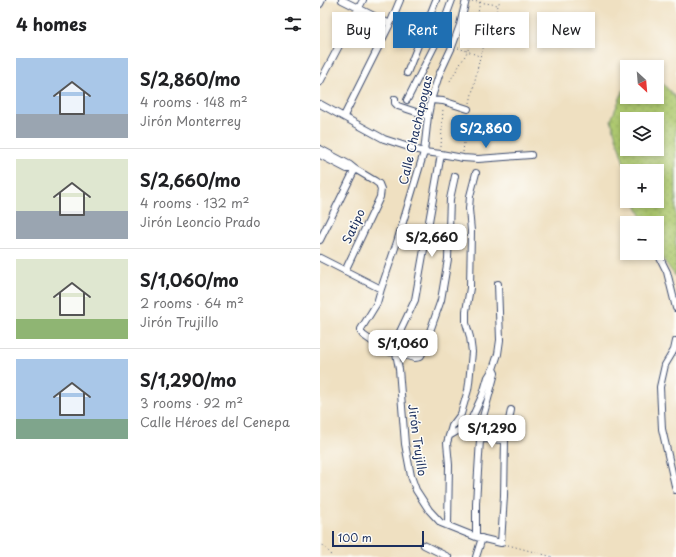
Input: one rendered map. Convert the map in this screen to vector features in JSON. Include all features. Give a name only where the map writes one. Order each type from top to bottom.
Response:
[{"type":"street","points":[[320,4],[322,0]]},
{"type":"street","points":[[342,0],[390,24]]},
{"type":"street","points":[[320,82],[363,0]]},
{"type":"street","points":[[344,116],[390,24],[400,0]]},
{"type":"street","points":[[407,73],[436,0]]},
{"type":"street","points":[[407,100],[437,41],[452,0]]},
{"type":"street","name":"Calle Chachapoyas","points":[[390,352],[363,335],[361,329],[377,303],[397,242],[424,152],[428,116],[438,76],[452,47],[460,25],[466,0]]},
{"type":"street","points":[[395,99],[395,103],[398,106],[428,116]]},
{"type":"street","points":[[432,100],[443,101],[468,109]]},
{"type":"street","points":[[320,104],[384,139],[424,152],[478,159],[531,156]]},
{"type":"street","points":[[320,240],[355,169],[350,164],[321,152]]},
{"type":"street","points":[[441,154],[415,300],[390,352],[419,358],[423,351],[441,300],[448,259],[450,199],[455,176]]},
{"type":"street","name":"Satipo","points":[[344,271],[381,191],[379,184],[355,169]]},
{"type":"street","points":[[448,525],[448,443],[452,426],[461,414],[468,390],[472,352],[466,323],[466,311],[470,288],[471,231],[469,209],[470,196],[476,173]]},
{"type":"street","points":[[320,258],[381,289]]},
{"type":"street","points":[[661,260],[667,272],[676,308]]},
{"type":"street","points":[[449,436],[466,426],[471,420],[483,394],[488,377],[493,369],[498,354],[500,340],[498,284]]},
{"type":"street","points":[[676,341],[674,350],[665,365],[660,387],[662,429],[676,490]]},
{"type":"street","name":"Jirón Trujillo","points":[[396,353],[399,369],[405,444],[411,476],[416,490],[429,510],[441,523],[479,538],[501,543]]},
{"type":"street","points":[[476,557],[479,538],[476,503],[481,424],[495,373],[493,369]]},
{"type":"street","points":[[501,543],[505,440],[511,410]]},
{"type":"street","points":[[480,440],[505,440]]},
{"type":"street","points":[[424,545],[448,557]]},
{"type":"path","points":[[466,0],[499,5]]},
{"type":"path","points":[[463,158],[468,109],[480,56],[500,0]]},
{"type":"path","points":[[450,81],[467,51],[475,28],[480,1]]},
{"type":"path","points":[[441,154],[443,101]]},
{"type":"path","points":[[320,542],[330,553],[331,557]]},
{"type":"path","points":[[501,543],[553,557]]},
{"type":"green space","points":[[664,85],[676,98],[676,277],[664,260],[664,216],[642,216],[638,208],[664,208],[664,164],[624,164],[622,156],[664,156],[664,112],[620,112],[620,150],[611,120],[620,98],[620,104],[664,104]]}]
